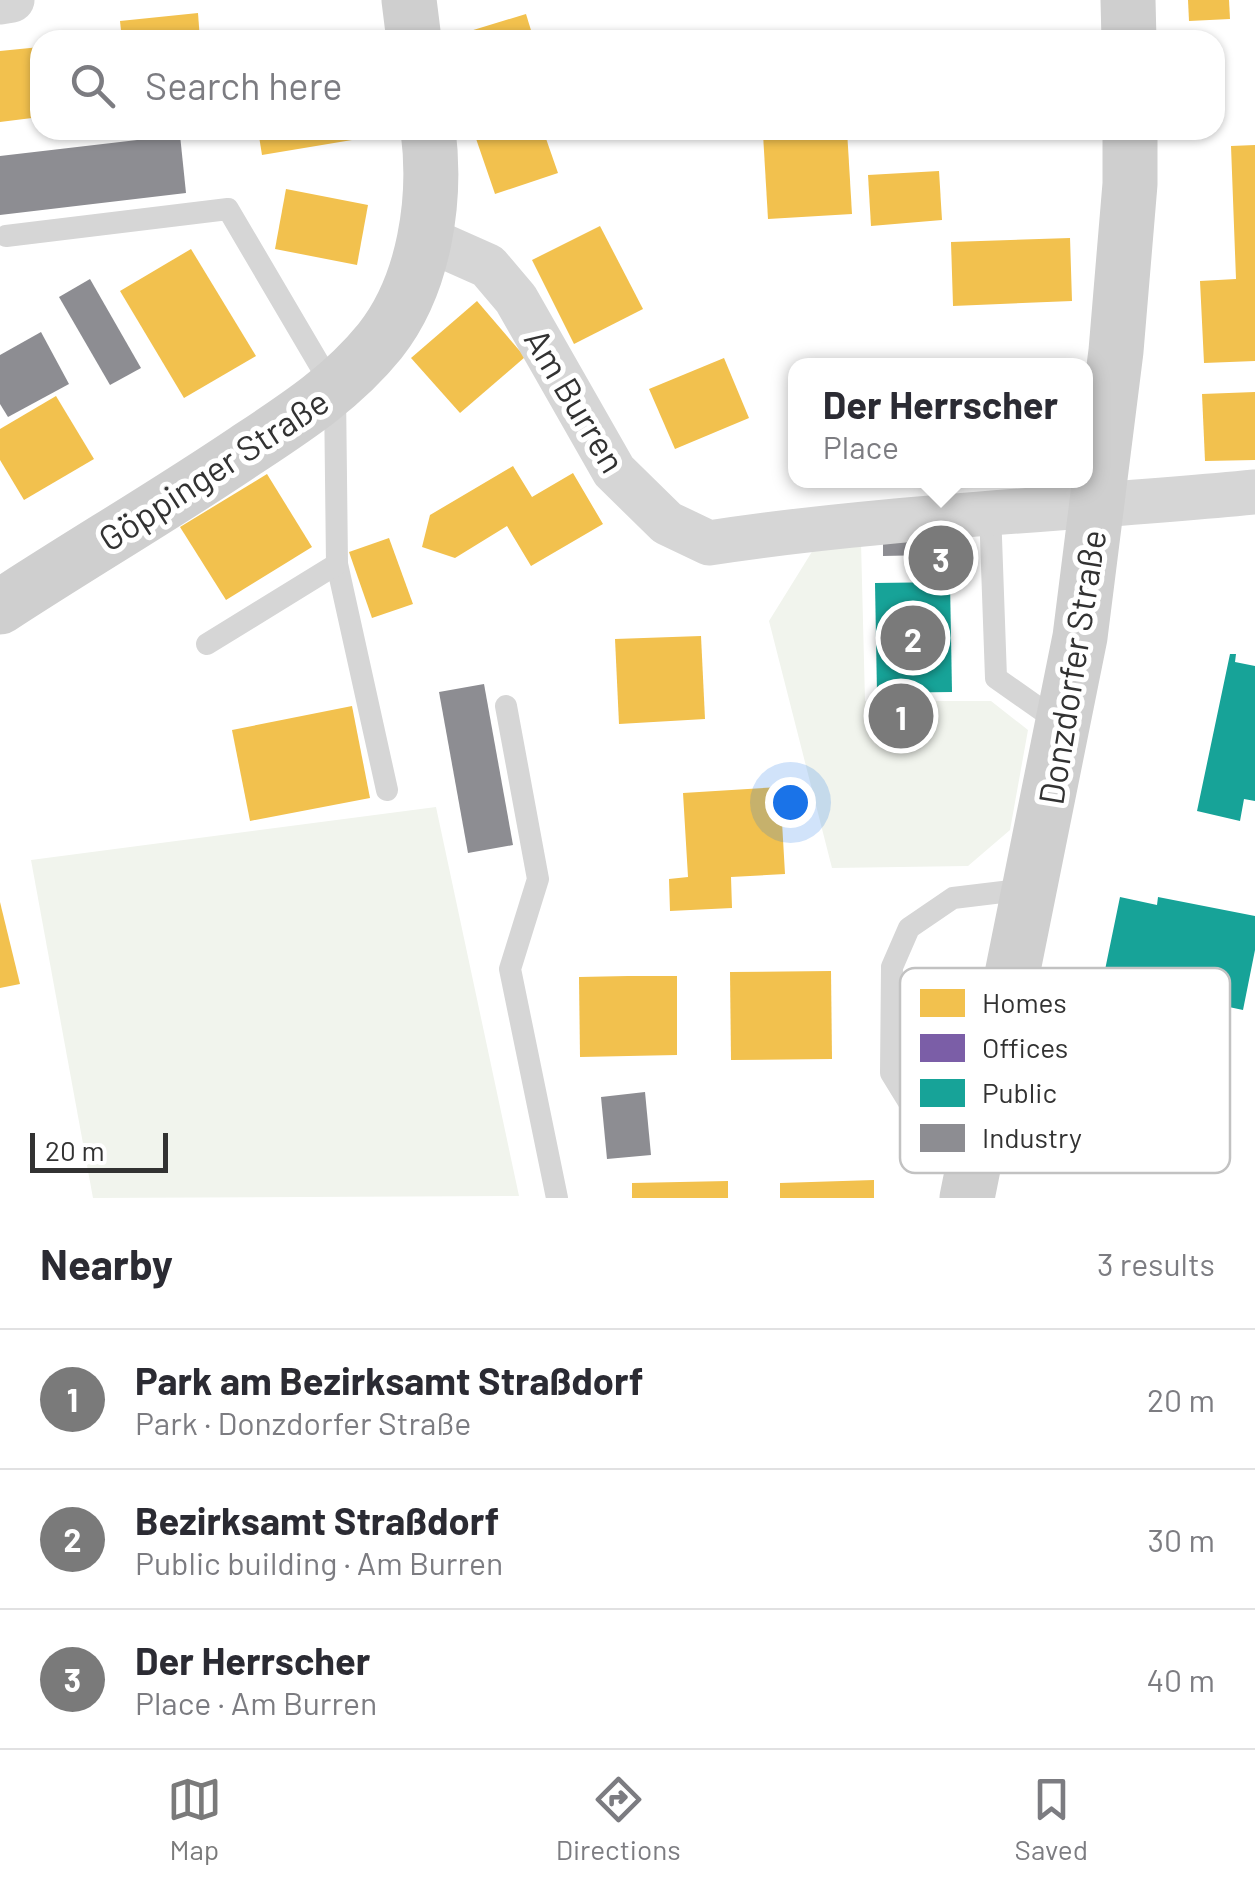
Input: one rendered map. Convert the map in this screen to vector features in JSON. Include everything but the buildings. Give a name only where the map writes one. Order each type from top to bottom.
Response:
[{"type":"main road","points":[[409,0],[413,30]]},
{"type":"main road","points":[[1128,0],[1129,30]]},
{"type":"main road","name":"Göppinger Straße","points":[[0,607],[335,391],[383,338],[405,296],[425,238],[434,174],[429,140]]},
{"type":"main road","name":"Donzdorfer Straße","points":[[1015,968],[1065,727],[1097,508],[1130,184],[1130,140]]},
{"type":"main road","name":"Donzdorfer Straße","points":[[966,1198],[971,1173]]},
{"type":"street","points":[[0,2],[12,0]]},
{"type":"street","name":"Am Burren","points":[[425,238],[488,266],[516,299],[614,471],[667,522],[709,543],[990,510],[1097,508],[1255,492]]},
{"type":"lane","points":[[6,236],[228,208],[335,391],[337,564],[387,790]]},
{"type":"lane","points":[[990,510],[996,678],[1065,727]]},
{"type":"lane","points":[[207,644],[337,564]]},
{"type":"lane","points":[[506,706],[538,878],[510,969],[557,1198]]},
{"type":"lane","points":[[900,1088],[891,1073],[892,967],[909,928],[953,898],[1032,889]]},
{"type":"shaded area","points":[[818,542],[861,542],[865,701],[991,701],[1028,730],[1010,830],[968,866],[832,868],[769,621]]},
{"type":"shaded area","points":[[436,807],[519,1196],[93,1198],[31,860]]},
{"type":"place","name":"Der Herrscher","points":[[941,558]]},
{"type":"place","name":"Bezirksamt Straßdorf","points":[[913,638]]},
{"type":"place","name":"Park am Bezirksamt Straßdorf","points":[[901,716]]}]
